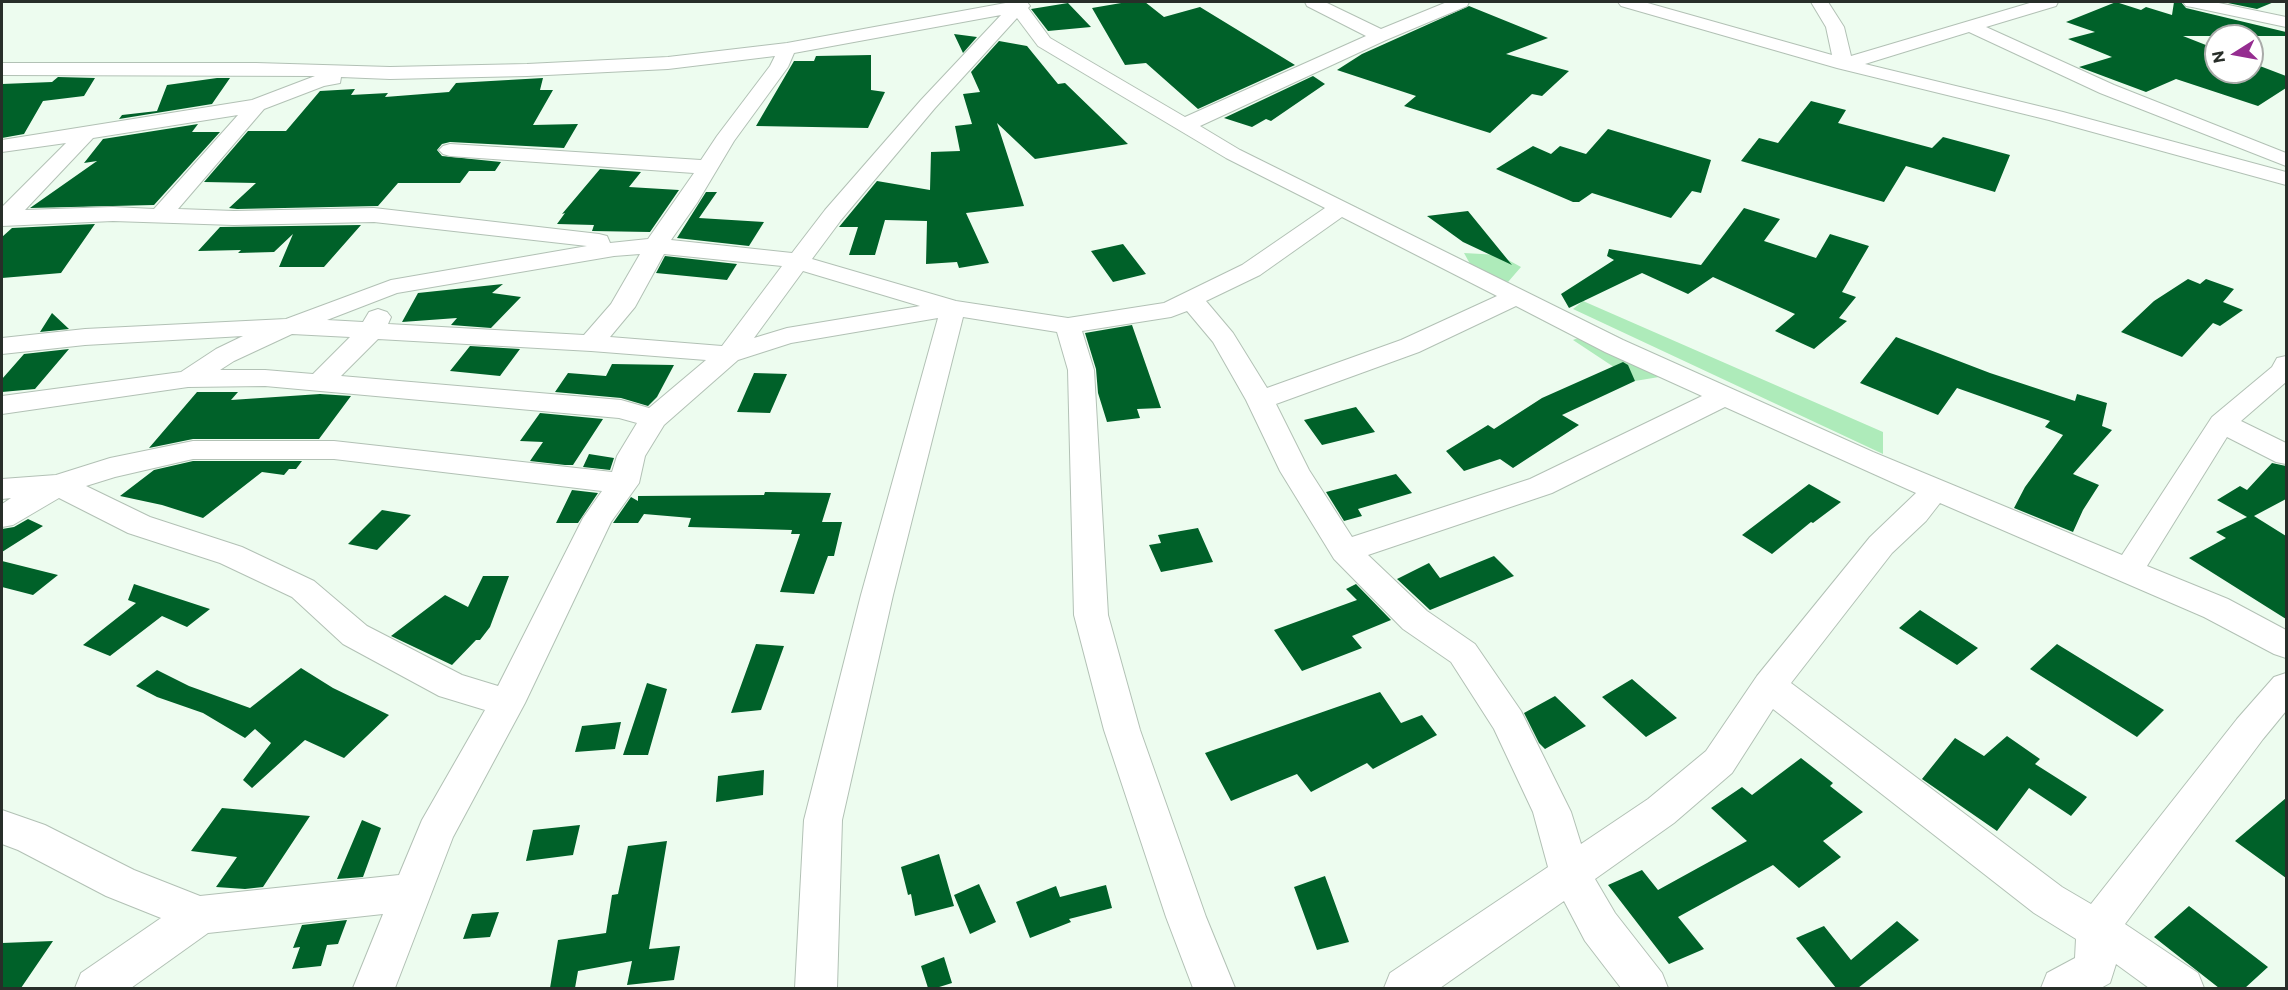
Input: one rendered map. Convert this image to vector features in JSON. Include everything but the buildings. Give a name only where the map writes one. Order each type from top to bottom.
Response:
[{"type":"street","points":[[1313,2],[1380,36]]},
{"type":"street","points":[[1184,126],[1380,36],[1461,2]]},
{"type":"street","points":[[1627,2],[1844,64],[2056,116],[2286,179]]},
{"type":"street","points":[[1820,2],[1835,27],[1844,64]]},
{"type":"street","points":[[1844,64],[2050,2]]},
{"type":"street","points":[[2192,2],[2214,3],[2286,22]]},
{"type":"street","points":[[2,69],[256,69],[390,72],[668,63],[787,49],[1025,3]]},
{"type":"street","points":[[1025,3],[1044,42],[1158,107],[1184,126],[1233,154],[1614,346],[1935,490],[2216,608],[2286,645]]},
{"type":"street","points":[[374,988],[436,832],[507,703],[598,518],[624,483],[631,456],[654,419],[729,354],[833,215],[928,104],[1025,3]]},
{"type":"street","points":[[1970,26],[2107,89],[2286,160]]},
{"type":"street","points":[[591,343],[622,307],[656,246],[724,140],[779,67],[787,49]]},
{"type":"street","points":[[2,146],[257,105],[320,81],[390,72]]},
{"type":"street","points":[[160,216],[257,105]]},
{"type":"street","points":[[2,218],[26,197],[87,133]]},
{"type":"street","points":[[450,150],[708,167]]},
{"type":"street","points":[[2,218],[114,214],[234,218],[374,215],[759,255],[799,263],[953,309],[1068,326],[1171,309],[1251,270],[1341,207]]},
{"type":"street","points":[[188,379],[225,355],[291,326],[391,287],[614,249],[656,246]]},
{"type":"street","points":[[320,382],[372,330],[391,287]]},
{"type":"street","points":[[1260,400],[1410,345],[1516,296]]},
{"type":"street","points":[[1191,299],[1224,339],[1260,400],[1295,471],[1345,551],[1415,620],[1463,653],[1513,731],[1552,812],[1570,874],[1600,927],[1647,988]]},
{"type":"street","points":[[2,346],[85,337],[291,326],[591,343],[729,354],[787,336],[953,309]]},
{"type":"street","points":[[816,988],[823,820],[877,595],[953,309]]},
{"type":"street","points":[[1068,326],[1081,370],[1091,615],[1122,730],[1186,917],[1214,988]]},
{"type":"street","points":[[2128,571],[2222,423],[2284,370],[2286,364]]},
{"type":"street","points":[[2,405],[188,379],[265,378],[621,409],[654,419]]},
{"type":"street","points":[[1345,551],[1541,486],[1725,396]]},
{"type":"street","points":[[2222,423],[2286,454]]},
{"type":"street","points":[[2,517],[58,486],[110,468],[183,453],[227,450],[334,450],[624,483]]},
{"type":"street","points":[[2,489],[58,486],[139,525],[231,555],[303,589],[355,635],[451,686],[507,703]]},
{"type":"street","points":[[1405,988],[1660,811],[1719,762],[1769,686],[1881,545],[1915,514],[1935,490]]},
{"type":"street","points":[[1769,686],[2048,900],[2129,949],[2182,988]]},
{"type":"street","points":[[2062,988],[2095,969],[2097,929],[2250,729],[2286,687]]},
{"type":"street","points":[[2,827],[31,837],[120,883],[200,915],[413,892]]},
{"type":"street","points":[[96,988],[200,915]]},
{"type":"green space","points":[[1464,253],[1499,255],[1521,267],[1508,282],[1474,271]]},
{"type":"green space","points":[[1583,301],[1883,432],[1883,454],[1573,309]]},
{"type":"green space","points":[[1585,335],[1659,377],[1635,381],[1573,340]]}]
